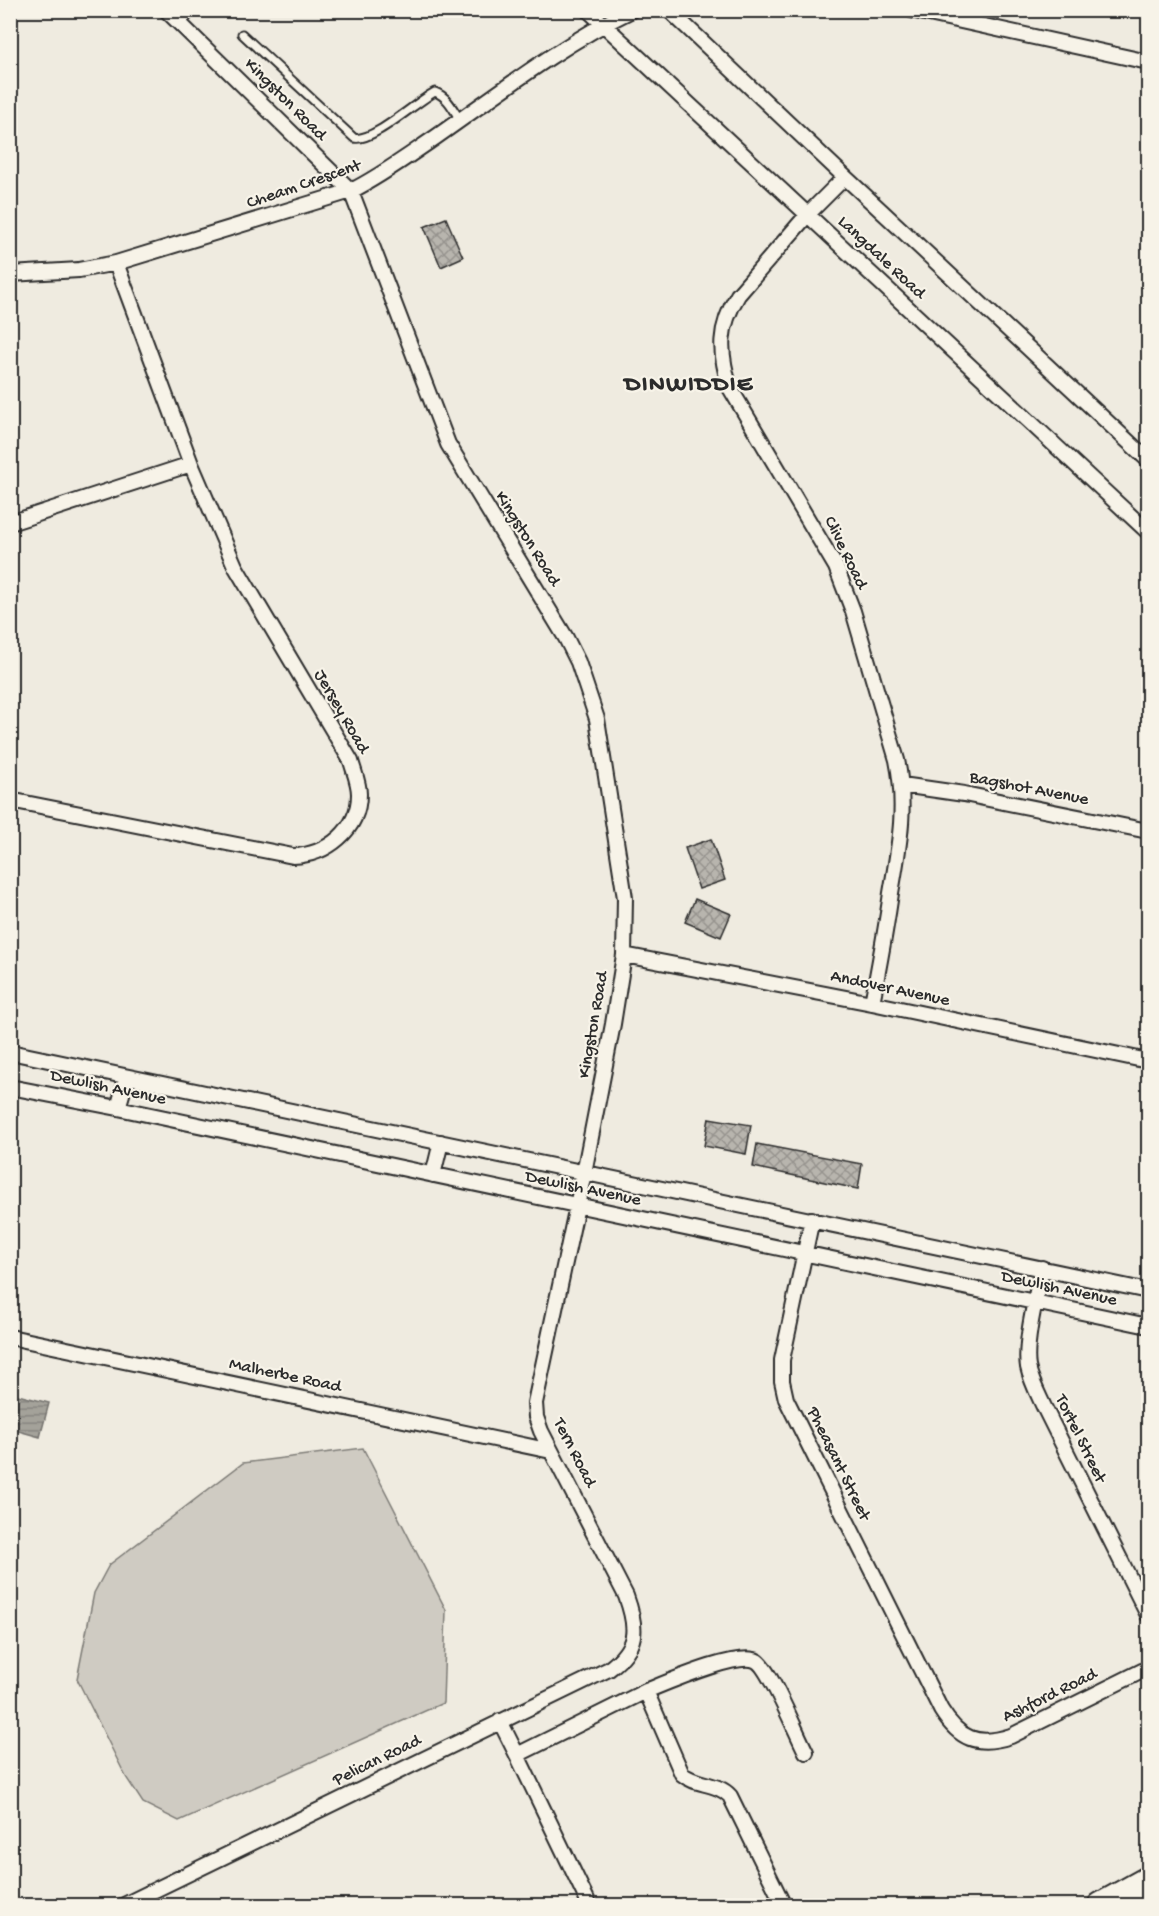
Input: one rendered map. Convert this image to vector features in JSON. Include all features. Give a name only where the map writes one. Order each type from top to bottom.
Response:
[{"type":"highway","points":[[1101,1905],[1149,1880]]},
{"type":"street","name":"Kingston Road","points":[[166,10],[351,191],[448,444],[566,638],[588,689],[597,718],[620,862],[624,898],[624,955],[584,1173]]},
{"type":"street","name":"Langdale Road","points":[[588,10],[1149,532]]},
{"type":"street","name":"Cheam Crescent","points":[[10,274],[80,270],[116,263],[351,191],[373,180],[603,24],[632,10]]},
{"type":"street","name":"Langdale Road","points":[[669,10],[1149,460]]},
{"type":"street","points":[[911,10],[1149,62]]},
{"type":"street","name":"Clive Road","points":[[845,177],[808,214],[738,295],[724,327],[721,347],[730,388],[836,567],[853,611],[897,760],[902,785],[902,830],[872,1003]]},
{"type":"street","name":"Jersey Road","points":[[10,800],[293,856],[306,856],[320,851],[340,837],[353,821],[359,794],[357,778],[351,761],[235,566],[191,464],[116,263]]},
{"type":"street","points":[[10,523],[191,464]]},
{"type":"street","name":"Bagshot Avenue","points":[[902,785],[964,794],[1149,831]]},
{"type":"street","name":"Andover Avenue","points":[[624,955],[872,1003],[1149,1061]]},
{"type":"street","name":"Dewlish Avenue","points":[[10,1052],[1149,1291]]},
{"type":"street","points":[[118,1108],[127,1077]]},
{"type":"street","name":"Dewlish Avenue","points":[[10,1087],[1149,1326]]},
{"type":"street","points":[[434,1175],[441,1142]]},
{"type":"street","name":"Tern Road","points":[[584,1173],[535,1403],[536,1417],[551,1451],[626,1596],[632,1613],[634,1634]]},
{"type":"street","name":"Pheasant Street","points":[[812,1219],[782,1360],[782,1381],[786,1399],[941,1710]]},
{"type":"street","name":"Tortel Street","points":[[1042,1268],[1028,1357],[1028,1366],[1034,1386],[1149,1615]]},
{"type":"street","name":"Malherbe Road","points":[[10,1337],[551,1451]]},
{"type":"street","name":"Pelican Road","points":[[122,1905],[609,1669],[626,1654],[634,1634]]},
{"type":"street","points":[[518,1755],[646,1691],[700,1670],[749,1659],[757,1661],[767,1673],[806,1752]]},
{"type":"street","name":"Ashford Road","points":[[941,1710],[957,1731],[969,1738],[988,1742],[1011,1736],[1149,1668]]},
{"type":"street","points":[[646,1691],[682,1774],[688,1779],[721,1788],[730,1796],[784,1905]]},
{"type":"street","points":[[500,1721],[590,1905]]},
{"type":"lane","points":[[181,24],[193,10]]},
{"type":"lane","points":[[242,34],[354,138],[374,135],[435,92],[448,101],[460,120]]},
{"type":"shaded area","points":[[10,1393],[49,1403],[40,1437],[11,1429]]},
{"type":"shaded area","points":[[363,1448],[446,1610],[443,1703],[179,1821],[143,1803],[126,1777],[77,1679],[94,1593],[109,1565],[243,1463]]},
{"type":"building","points":[[446,218],[463,257],[441,267],[424,227]]},
{"type":"building","points":[[711,839],[725,880],[699,889],[685,848]]},
{"type":"building","points":[[695,899],[731,914],[721,937],[685,922]]},
{"type":"building","points":[[709,1118],[751,1125],[746,1154],[704,1146]]},
{"type":"building","points":[[757,1144],[862,1164],[858,1189],[753,1167]]},
{"type":"district","name":"DINWIDDIE","points":[[689,385]]}]
